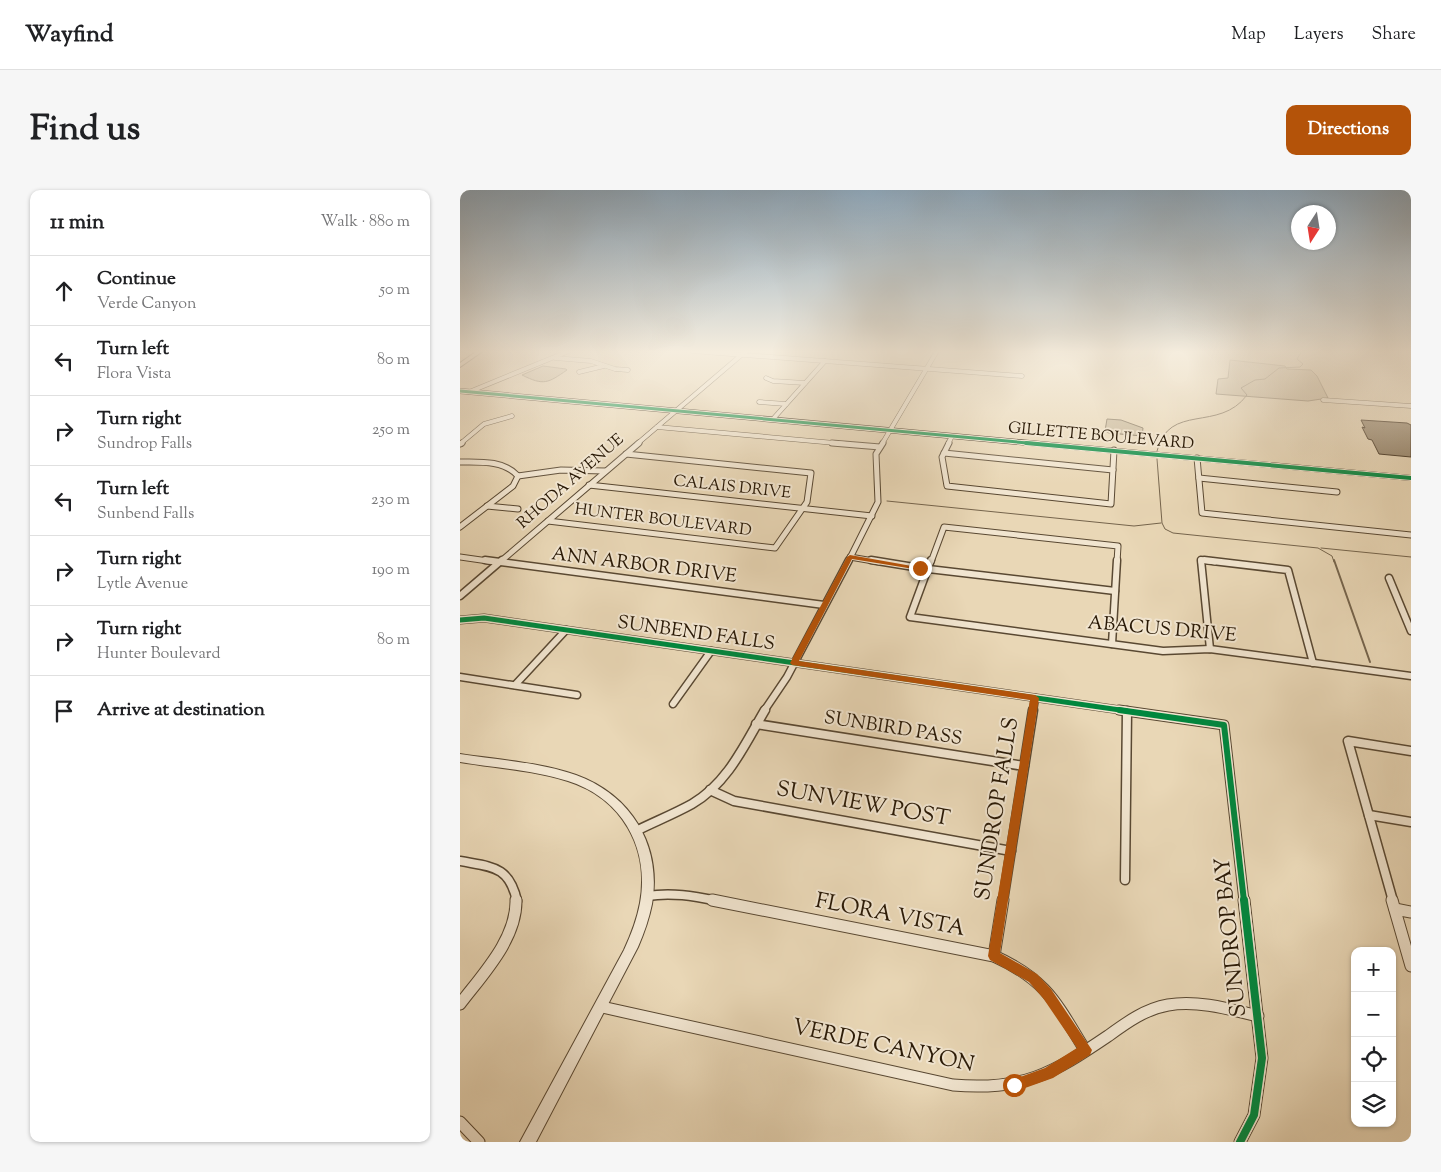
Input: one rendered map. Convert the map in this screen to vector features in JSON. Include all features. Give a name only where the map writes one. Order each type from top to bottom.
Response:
[{"type":"main road","name":"GILLETTE BOULEVARD","points":[[506,395],[1411,478]]},
{"type":"street","name":"RHODA AVENUE","points":[[460,596],[694,395]]},
{"type":"street","points":[[773,419],[794,395]]},
{"type":"street","points":[[636,831],[673,814],[710,790],[737,759],[756,724],[794,663],[872,516],[878,502],[876,458],[910,395]]},
{"type":"street","points":[[1323,400],[1411,406]]},
{"type":"street","points":[[759,402],[786,404]]},
{"type":"street","points":[[460,444],[481,426],[512,416]]},
{"type":"street","points":[[657,426],[880,448]]},
{"type":"street","points":[[952,436],[942,461],[947,486],[1111,504],[1114,450]]},
{"type":"street","points":[[944,453],[1112,470]]},
{"type":"street","points":[[626,454],[811,473],[808,496],[802,508]]},
{"type":"street","points":[[1196,458],[1202,513],[1411,535]]},
{"type":"street","points":[[460,462],[505,466],[514,470],[518,476]]},
{"type":"street","points":[[518,476],[579,469],[605,471]]},
{"type":"street","points":[[460,527],[513,486],[518,476]]},
{"type":"street","points":[[1199,478],[1337,492]]},
{"type":"street","name":"CALAIS DRIVE","points":[[589,485],[872,516]]},
{"type":"street","points":[[488,506],[518,510]]},
{"type":"street","name":"HUNTER BOULEVARD","points":[[548,521],[775,548],[802,508]]},
{"type":"street","points":[[928,569],[944,527],[1118,546],[1112,644]]},
{"type":"street","name":"ANN ARBOR DRIVE","points":[[460,557],[824,605]]},
{"type":"street","points":[[850,557],[928,569],[1115,591]]},
{"type":"street","points":[[1210,649],[1201,560],[1288,570],[1314,663]]},
{"type":"street","name":"ABACUS DRIVE","points":[[928,569],[910,617],[1174,651],[1210,649],[1411,676]]},
{"type":"street","points":[[1389,578],[1411,632]]},
{"type":"street","name":"SUNBEND FALLS","points":[[460,620],[484,618],[1224,726]]},
{"type":"street","points":[[515,685],[566,630]]},
{"type":"street","points":[[673,704],[712,651]]},
{"type":"street","points":[[460,677],[577,695]]},
{"type":"street","name":"SUNDROP FALLS","points":[[994,956],[1035,698]]},
{"type":"street","points":[[1124,880],[1127,711]]},
{"type":"street","name":"SUNBIRD PASS","points":[[756,724],[1024,766]]},
{"type":"street","name":"SUNDROP BAY","points":[[1224,726],[1262,1058],[1254,1115],[1240,1142]]},
{"type":"street","points":[[1411,750],[1348,742],[1411,966]]},
{"type":"street","points":[[460,758],[573,778],[611,798],[620,807],[636,831],[644,848],[648,869],[647,896],[641,924],[629,954],[528,1142]]},
{"type":"street","name":"SUNVIEW POST","points":[[710,790],[734,801],[1011,851]]},
{"type":"street","points":[[1368,815],[1411,822]]},
{"type":"street","points":[[460,861],[500,871],[514,888],[517,904],[516,916],[506,938],[460,1004]]},
{"type":"street","name":"FLORA VISTA","points":[[647,896],[666,893],[683,894],[994,956],[1033,978],[1047,993],[1086,1050]]},
{"type":"street","points":[[1395,909],[1411,912]]},
{"type":"street","name":"VERDE CANYON","points":[[602,1007],[953,1085],[974,1088],[1014,1085],[1032,1080],[1063,1065],[1132,1018],[1149,1010],[1167,1005],[1185,1002],[1258,1016]]},
{"type":"street","points":[[460,1122],[478,1142]]},
{"type":"shaded area","points":[[1235,395],[1327,395],[1328,398],[1308,401]]},
{"type":"shaded area","points":[[1107,419],[1121,420],[1143,428],[1142,436],[1109,433],[1105,431]]},
{"type":"building","points":[[1361,420],[1407,423],[1411,425],[1411,457],[1379,454],[1372,440],[1368,439]]},
{"type":"waterway","points":[[1157,451],[1163,436],[1172,427],[1183,422],[1223,413],[1236,406],[1247,395]]},
{"type":"waterway","points":[[1157,459],[1162,523],[1165,529],[1173,533],[1318,548],[1332,556],[1334,562]]},
{"type":"waterway","points":[[887,501],[1134,526],[1161,523]]},
{"type":"waterway","points":[[1321,548],[1411,557]]},
{"type":"waterway","points":[[1334,560],[1370,662]]},
{"type":"cycle path","points":[[508,395],[1411,478]]},
{"type":"cycle path","points":[[460,620],[484,618],[1224,725],[1262,1058],[1254,1115],[1240,1142]]},
{"type":"route","points":[[920,568],[898,563],[850,557],[794,663],[1035,698],[994,956],[1033,978],[1047,993],[1086,1050],[1048,1073],[1014,1085]]}]
